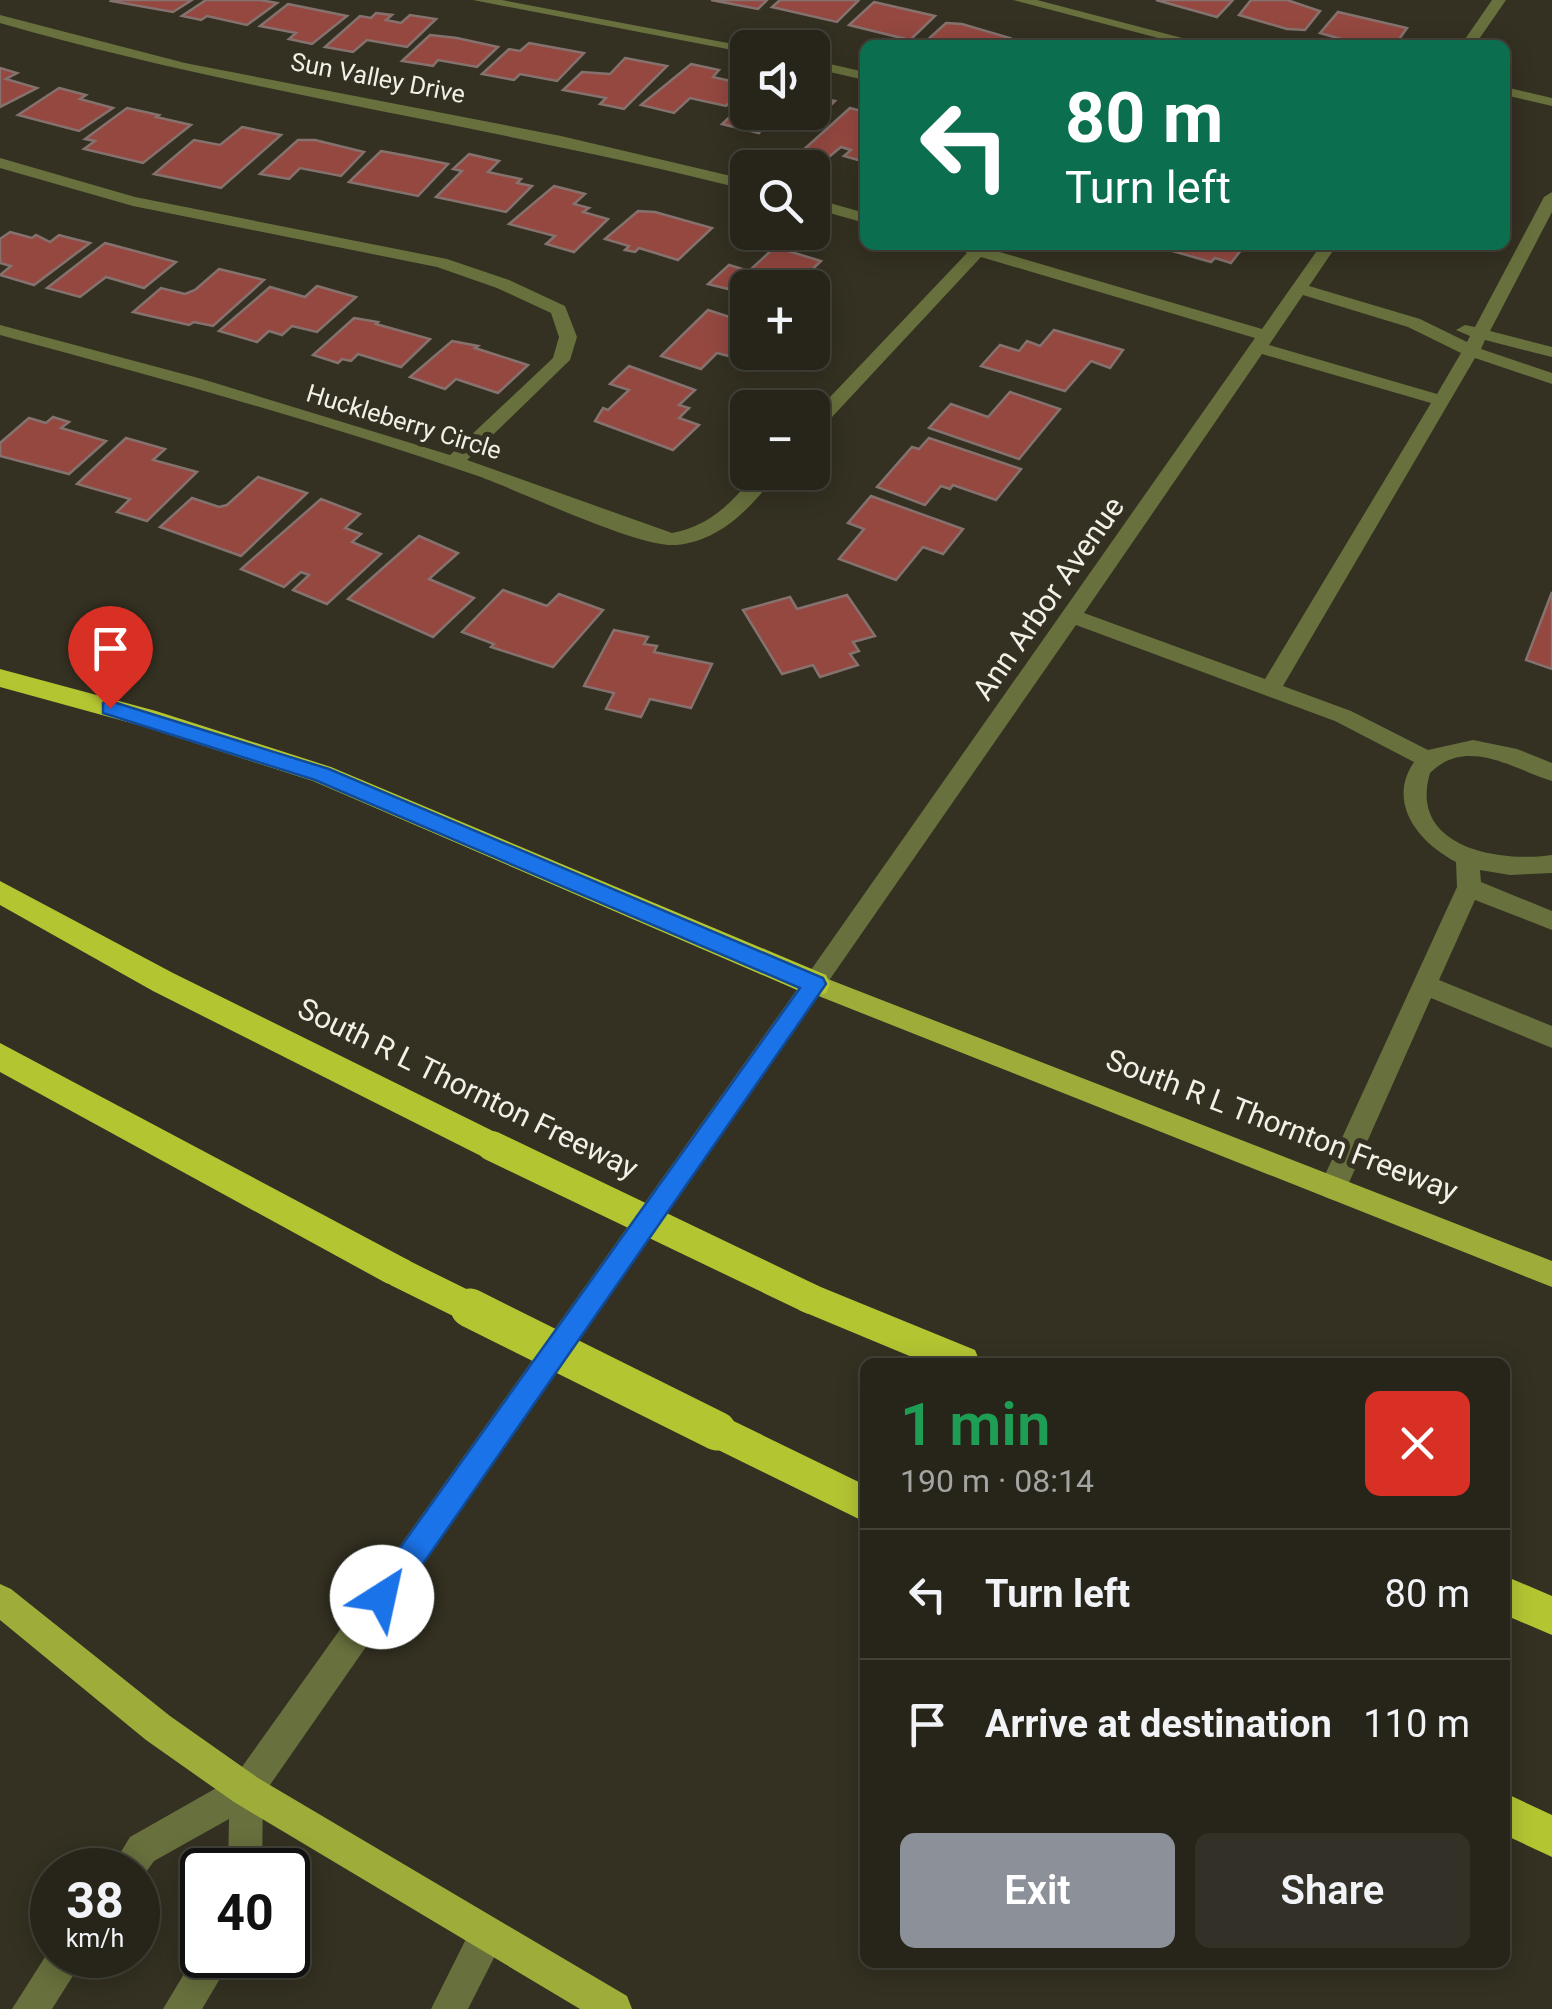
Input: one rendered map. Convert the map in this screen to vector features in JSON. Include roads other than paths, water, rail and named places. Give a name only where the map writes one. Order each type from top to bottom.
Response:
[{"type":"highway","points":[[0,678],[147,718],[322,774],[815,984]]},
{"type":"highway","name":"South R L Thornton Freeway","points":[[0,892],[164,982],[492,1146],[811,1298],[954,1358]]},
{"type":"highway","points":[[0,1056],[92,1110],[398,1272],[860,1502]]},
{"type":"highway","points":[[1510,1597],[1552,1616]]},
{"type":"highway","points":[[1510,1816],[1552,1836]]},
{"type":"main road","name":"South R L Thornton Freeway","points":[[815,984],[1552,1274]]},
{"type":"main road","points":[[0,1600],[158,1728],[246,1790],[614,2009]]},
{"type":"street","points":[[480,0],[730,46]]},
{"type":"street","points":[[1020,0],[1182,40]]},
{"type":"street","points":[[1471,40],[1499,0]]},
{"type":"street","name":"Sun Valley Drive","points":[[0,19],[120,53],[556,136],[730,180]]},
{"type":"street","points":[[830,68],[860,75]]},
{"type":"street","points":[[1510,92],[1552,102]]},
{"type":"street","points":[[0,162],[133,201],[441,263],[504,284],[559,310],[568,337],[561,360],[454,462]]},
{"type":"street","points":[[1270,689],[1475,342],[1552,197]]},
{"type":"street","points":[[830,208],[860,217]]},
{"type":"street","points":[[975,250],[1440,400]]},
{"type":"street","name":"Ann Arbor Avenue","points":[[246,1790],[815,984],[1326,250]]},
{"type":"street","points":[[830,408],[978,251]]},
{"type":"street","points":[[1299,288],[1475,342],[1552,380]]},
{"type":"street","name":"Huckleberry Circle","points":[[0,330],[454,462],[636,530],[672,539],[704,533],[753,490]]},
{"type":"street","points":[[1475,342],[1552,352]]},
{"type":"street","points":[[1071,616],[1343,716],[1429,760]]},
{"type":"street","points":[[1552,773],[1512,752],[1458,749],[1429,760],[1414,786],[1416,806],[1426,826],[1444,844],[1468,858],[1497,868],[1525,870],[1552,864]]},
{"type":"street","points":[[1333,1188],[1469,887],[1468,858]]},
{"type":"street","points":[[1469,887],[1552,921]]},
{"type":"street","points":[[1425,985],[1552,1037]]},
{"type":"street","points":[[144,1848],[246,1790]]},
{"type":"street","points":[[245,1848],[246,1790]]},
{"type":"street","points":[[449,2009],[487,1936]]},
{"type":"street","points":[[30,2009],[52,1978]]},
{"type":"street","points":[[181,2009],[201,1978]]}]
